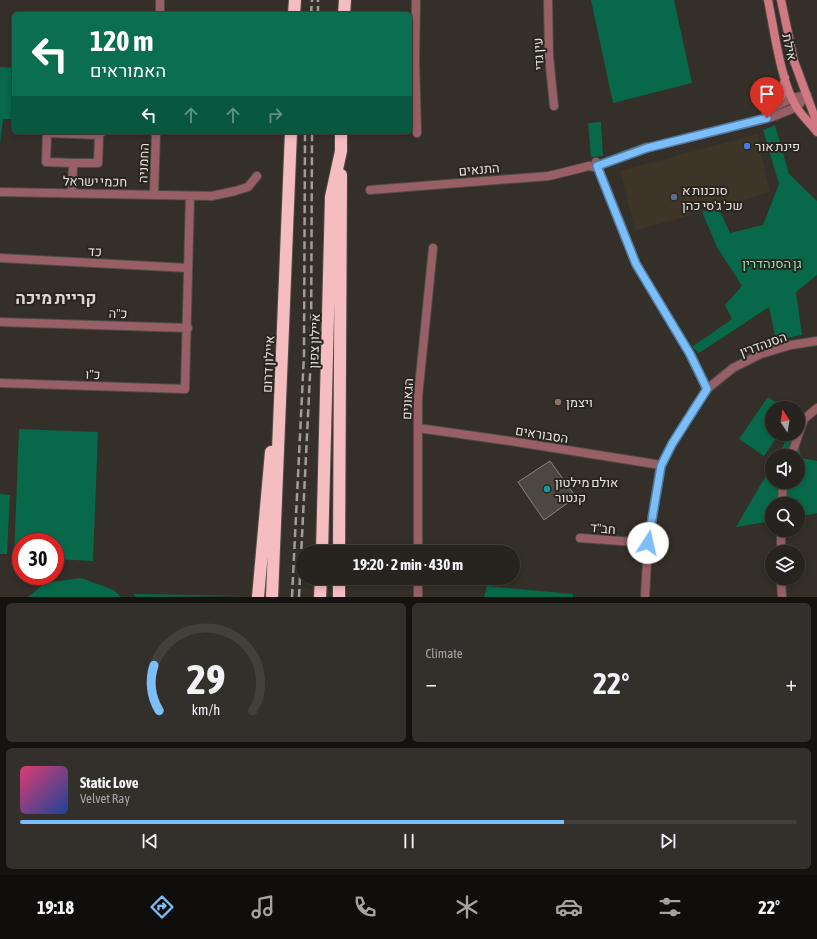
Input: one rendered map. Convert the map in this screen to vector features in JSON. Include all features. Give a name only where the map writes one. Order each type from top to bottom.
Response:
[{"type":"highway","points":[[294,12],[295,0]]},
{"type":"highway","points":[[344,12],[345,0]]},
{"type":"highway","name":"איילון דרום","points":[[272,597],[286,285],[291,134]]},
{"type":"highway","name":"איילון צפון","points":[[322,545],[331,197],[341,151],[341,134]]},
{"type":"highway","points":[[339,545],[341,151]]},
{"type":"highway","points":[[258,597],[286,285]]},
{"type":"highway","points":[[320,597],[321,585]]},
{"type":"highway","points":[[339,585],[339,597]]},
{"type":"street","points":[[160,0],[160,12]]},
{"type":"street","points":[[416,0],[415,60],[417,132]]},
{"type":"street","name":"עין גדי","points":[[548,0],[549,56],[554,106]]},
{"type":"street","name":"אילת","points":[[768,0],[785,77],[792,98],[797,108],[817,132]]},
{"type":"street","name":"אילת","points":[[781,0],[794,60],[817,123]]},
{"type":"street","points":[[766,112],[782,94],[785,77]]},
{"type":"street","points":[[797,108],[807,95]]},
{"type":"street","name":"התנאים","points":[[735,126],[792,98],[807,95]]},
{"type":"street","name":"התנאים","points":[[370,190],[550,176],[594,165],[647,148],[767,118],[797,108]]},
{"type":"street","points":[[47,134],[46,162],[73,163],[98,163],[101,134]]},
{"type":"street","name":"החמניה","points":[[154,194],[156,134]]},
{"type":"street","points":[[72,193],[73,163]]},
{"type":"street","points":[[594,165],[636,264],[690,354],[707,389]]},
{"type":"street","name":"חכמי ישראל","points":[[0,192],[212,196],[248,187],[257,176]]},
{"type":"street","points":[[188,328],[190,196]]},
{"type":"street","name":"הגאונים","points":[[418,545],[418,397],[433,248]]},
{"type":"street","name":"כד","points":[[0,258],[188,268]]},
{"type":"street","name":"כ\"ה","points":[[0,322],[188,328]]},
{"type":"street","name":"כ\"ו","points":[[0,384],[185,389],[188,328]]},
{"type":"street","name":"הסנהדרין","points":[[645,597],[648,543],[661,466],[672,444],[707,389],[733,368],[761,354],[791,345],[817,341]]},
{"type":"street","points":[[793,449],[804,419],[817,408]]},
{"type":"street","name":"הסבוראים","points":[[418,428],[510,441],[661,466]]},
{"type":"street","name":"חב\"ד","points":[[580,538],[648,543]]},
{"type":"street","points":[[418,585],[418,597]]},
{"type":"street","points":[[781,585],[782,597]]},
{"type":"shaded area","points":[[757,134],[770,192],[635,231],[620,171]]},
{"type":"green space","points":[[591,0],[674,0],[692,83],[613,103]]},
{"type":"green space","points":[[0,67],[12,68],[12,119],[3,119],[0,144]]},
{"type":"green space","points":[[601,122],[603,156],[591,157],[588,123]]},
{"type":"green space","name":"גן הסנהדרין","points":[[775,125],[789,174],[817,201],[817,275],[796,292],[802,335],[776,340],[769,307],[699,353],[692,347],[732,319],[725,305],[742,286],[717,247],[702,212],[718,207],[730,233],[763,225],[779,184],[763,130]]},
{"type":"green space","points":[[768,397],[774,401],[765,401]]},
{"type":"green space","points":[[765,401],[765,441],[774,441],[769,449],[765,449],[764,456],[739,439]]},
{"type":"green space","points":[[19,429],[98,432],[93,561],[64,559],[64,533],[15,533]]},
{"type":"green space","points":[[786,441],[798,441],[800,449],[781,449]]},
{"type":"green space","points":[[805,459],[817,461],[817,513],[805,516],[805,497],[765,497],[765,522],[736,527],[765,477],[765,489],[805,489]]},
{"type":"green space","points":[[0,494],[10,495],[7,554],[0,554]]},
{"type":"green space","points":[[81,578],[114,590],[121,597],[28,597],[43,585],[64,585],[64,580]]},
{"type":"green space","points":[[487,586],[573,594],[573,597],[484,597]]},
{"type":"green space","points":[[133,594],[248,596],[136,597]]},
{"type":"building","name":"אולם מילטון קנטור","points":[[550,461],[576,497],[544,520],[518,482]]},
{"type":"railway","points":[[311,12],[312,0]]},
{"type":"railway","points":[[318,0],[318,12]]},
{"type":"railway","points":[[292,597],[304,355],[305,134]]},
{"type":"railway","points":[[299,597],[311,355],[312,134]]},
{"type":"place","name":"פינת אור","points":[[747,146]]},
{"type":"place","name":"סוכנות א שכ' ג'סי כהן","points":[[674,197]]},
{"type":"place","name":"ויצמן","points":[[558,402]]},
{"type":"place","name":"אולם מילטון קנטור","points":[[547,489]]},
{"type":"district","name":"קריית מיכה","points":[[56,298]]},
{"type":"route","points":[[648,543],[661,466],[672,444],[707,389],[690,354],[636,264],[597,166],[647,148],[767,118]]}]
